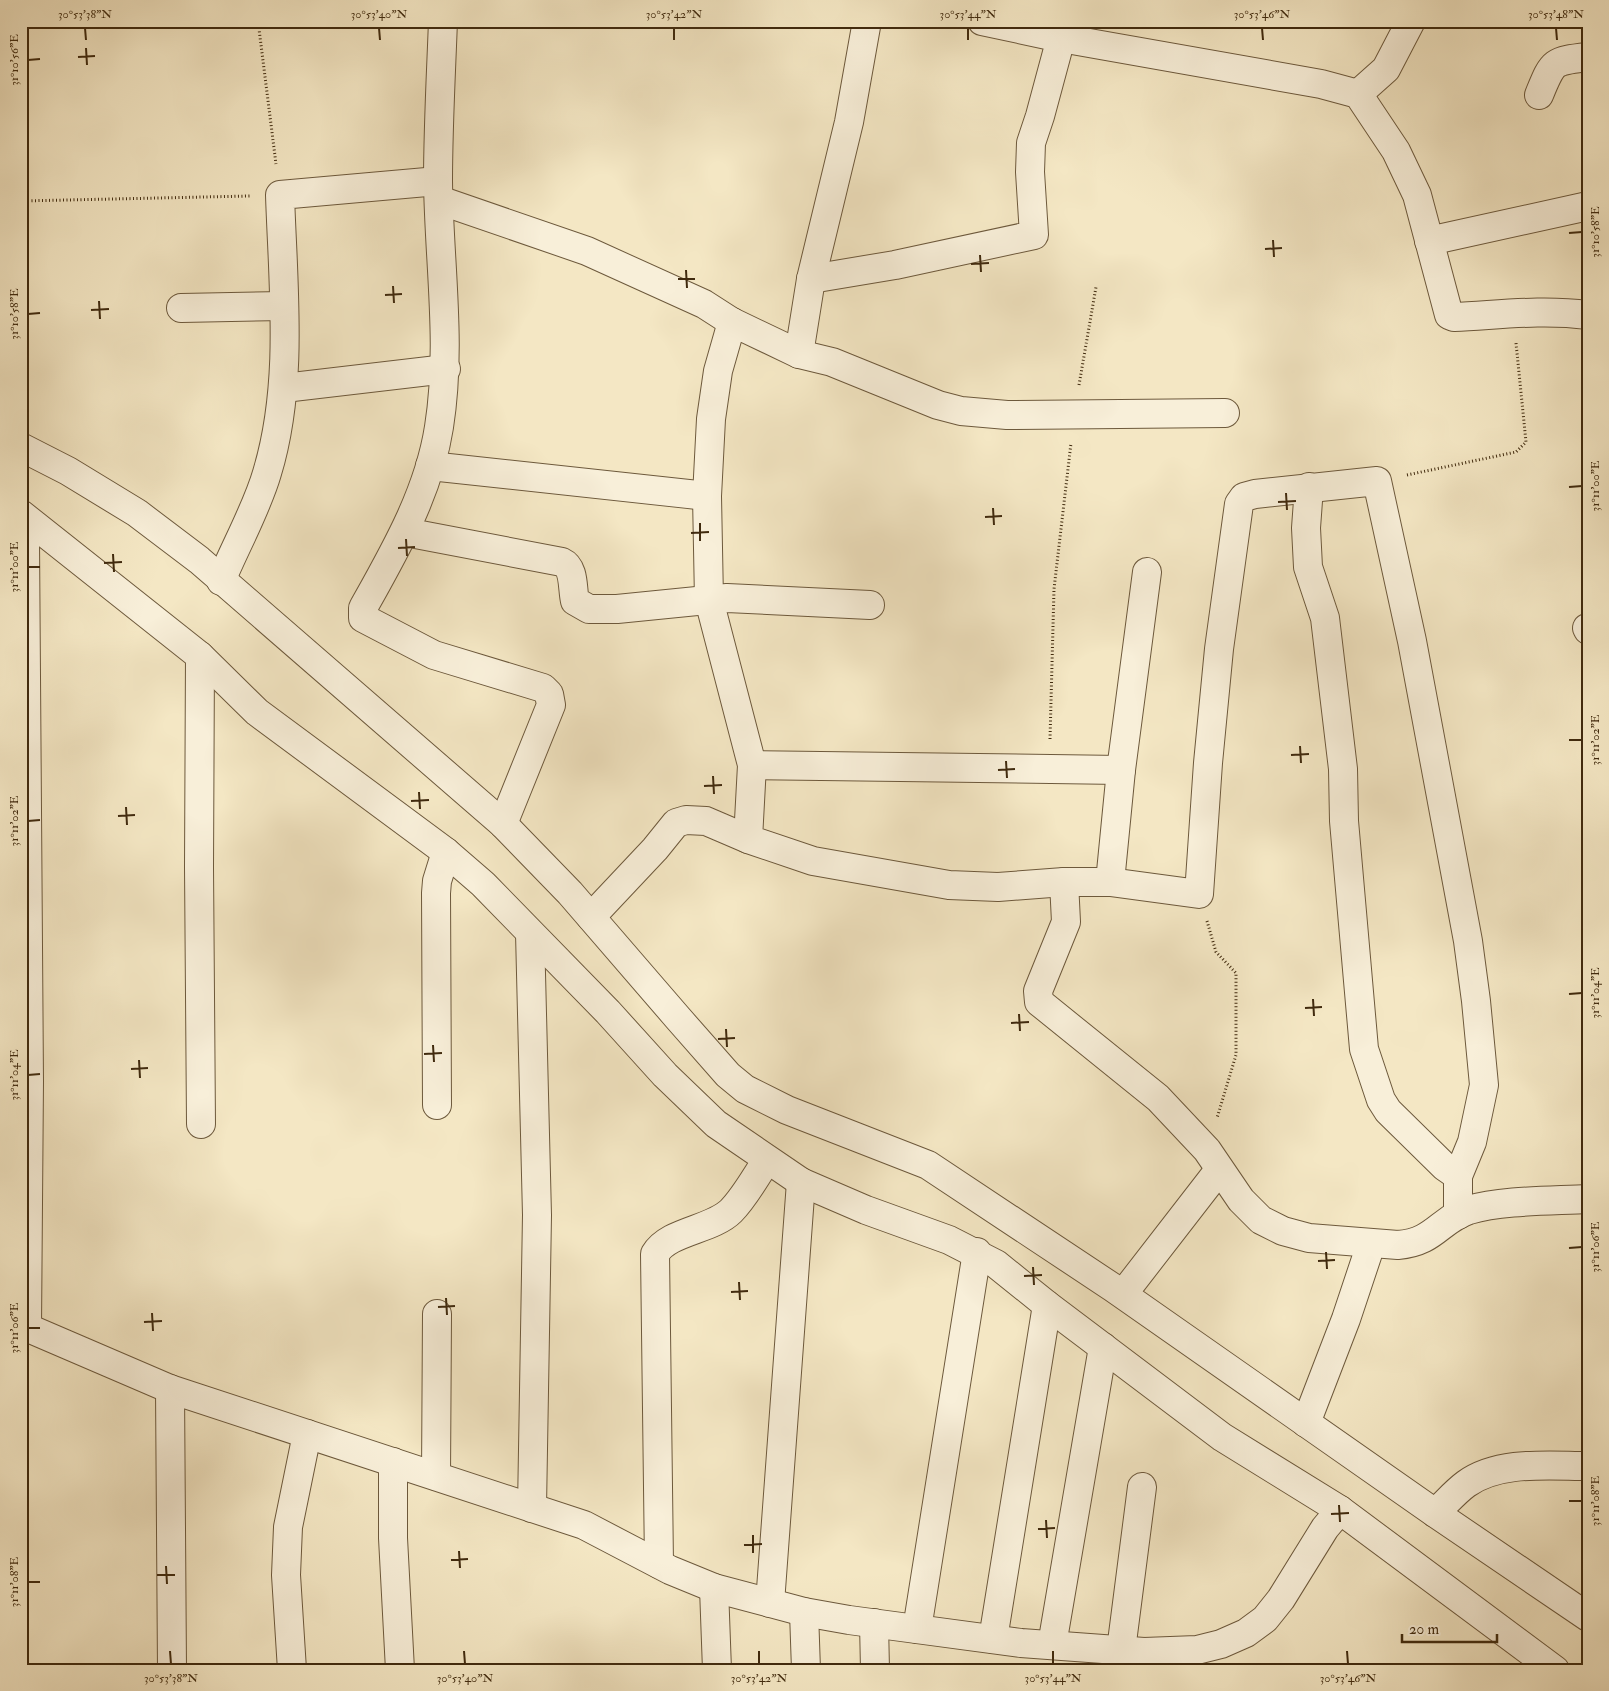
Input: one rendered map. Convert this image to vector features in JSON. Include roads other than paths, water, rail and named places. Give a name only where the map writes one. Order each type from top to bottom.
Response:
[{"type":"street","points":[[443,21],[439,190],[446,369],[439,428],[430,466],[405,532],[363,608],[363,618],[434,656],[543,688],[549,694],[551,705],[504,824]]},
{"type":"street","points":[[799,354],[811,279],[849,122],[867,21]]},
{"type":"street","points":[[982,21],[1061,38],[1321,84],[1358,94],[1396,151],[1417,195],[1449,315],[1454,318],[1512,312],[1558,311],[1588,315]]},
{"type":"street","points":[[1358,94],[1386,69],[1411,21]]},
{"type":"street","points":[[811,279],[895,266],[1034,235],[1030,172],[1031,143],[1061,38]]},
{"type":"street","points":[[1539,95],[1549,70],[1559,61],[1588,57]]},
{"type":"street","points":[[221,581],[267,475],[284,388],[284,306],[280,195],[439,190],[587,252],[704,304],[732,322],[799,354],[832,362],[938,405],[961,411],[1007,415],[1225,413]]},
{"type":"street","points":[[1429,241],[1588,206]]},
{"type":"street","points":[[181,308],[284,306]]},
{"type":"street","points":[[732,322],[723,349],[714,400],[707,496],[709,600],[752,765],[748,839]]},
{"type":"street","points":[[284,388],[446,369]]},
{"type":"street","points":[[21,447],[68,471],[136,514],[199,560],[504,824],[591,917],[728,1075],[745,1089],[787,1110],[928,1165],[1123,1294],[1435,1513],[1588,1617]]},
{"type":"street","points":[[430,466],[707,496]]},
{"type":"street","points":[[591,917],[655,849],[676,823],[686,820],[706,821],[748,839],[813,861],[949,885],[998,887],[1064,882],[1110,882],[1199,894],[1208,763],[1236,512],[1244,498],[1309,487],[1377,481],[1412,641],[1468,941],[1476,1001],[1484,1086],[1472,1142],[1458,1176],[1458,1215]]},
{"type":"street","points":[[1309,487],[1306,528],[1308,567],[1325,618],[1343,769],[1344,821],[1364,1049],[1381,1100],[1388,1112],[1458,1176]]},
{"type":"street","points":[[24,517],[200,656],[257,712],[446,852],[483,884],[608,1012],[665,1074],[716,1124],[801,1182],[977,1252],[996,1264],[1047,1305],[1222,1437],[1340,1510],[1555,1670]]},
{"type":"street","points":[[24,517],[29,1081],[24,1326],[170,1389],[584,1524],[659,1564],[714,1588],[804,1612],[874,1623],[993,1639],[1121,1650],[1177,1661],[1246,1633],[1265,1618],[1281,1599],[1325,1528],[1340,1510]]},
{"type":"street","points":[[405,532],[562,562],[568,565],[571,573],[575,602],[588,608],[617,609],[738,598],[870,605]]},
{"type":"street","points":[[1110,882],[1121,770],[1148,572]]},
{"type":"street","points":[[200,656],[198,867],[201,1124]]},
{"type":"street","points":[[752,765],[1121,770]]},
{"type":"street","points":[[437,1105],[436,881],[446,852]]},
{"type":"street","points":[[1064,882],[1066,922],[1038,991],[1039,1002],[1158,1098],[1213,1160],[1241,1200],[1261,1220],[1283,1231],[1309,1238],[1371,1244],[1412,1244],[1427,1238],[1458,1215],[1478,1208],[1588,1199]]},
{"type":"street","points":[[530,933],[537,1215],[532,1508]]},
{"type":"street","points":[[659,1564],[655,1254],[660,1247],[671,1240],[711,1223],[731,1211],[767,1160]]},
{"type":"street","points":[[1123,1294],[1213,1160]]},
{"type":"street","points":[[770,1603],[801,1182]]},
{"type":"street","points":[[1306,1423],[1346,1319],[1371,1244]]},
{"type":"street","points":[[917,1629],[977,1252]]},
{"type":"street","points":[[993,1639],[1047,1305]]},
{"type":"street","points":[[436,1476],[438,1314]]},
{"type":"street","points":[[1052,1645],[1103,1347]]},
{"type":"street","points":[[170,1389],[172,1670]]},
{"type":"street","points":[[292,1670],[286,1575],[288,1527],[307,1434]]},
{"type":"street","points":[[393,1462],[392,1538],[400,1670]]},
{"type":"street","points":[[1435,1513],[1467,1483],[1491,1473],[1517,1467],[1588,1466]]},
{"type":"street","points":[[1121,1650],[1142,1488]]},
{"type":"street","points":[[714,1588],[717,1670]]},
{"type":"street","points":[[804,1612],[806,1670]]},
{"type":"street","points":[[874,1623],[875,1670]]}]
